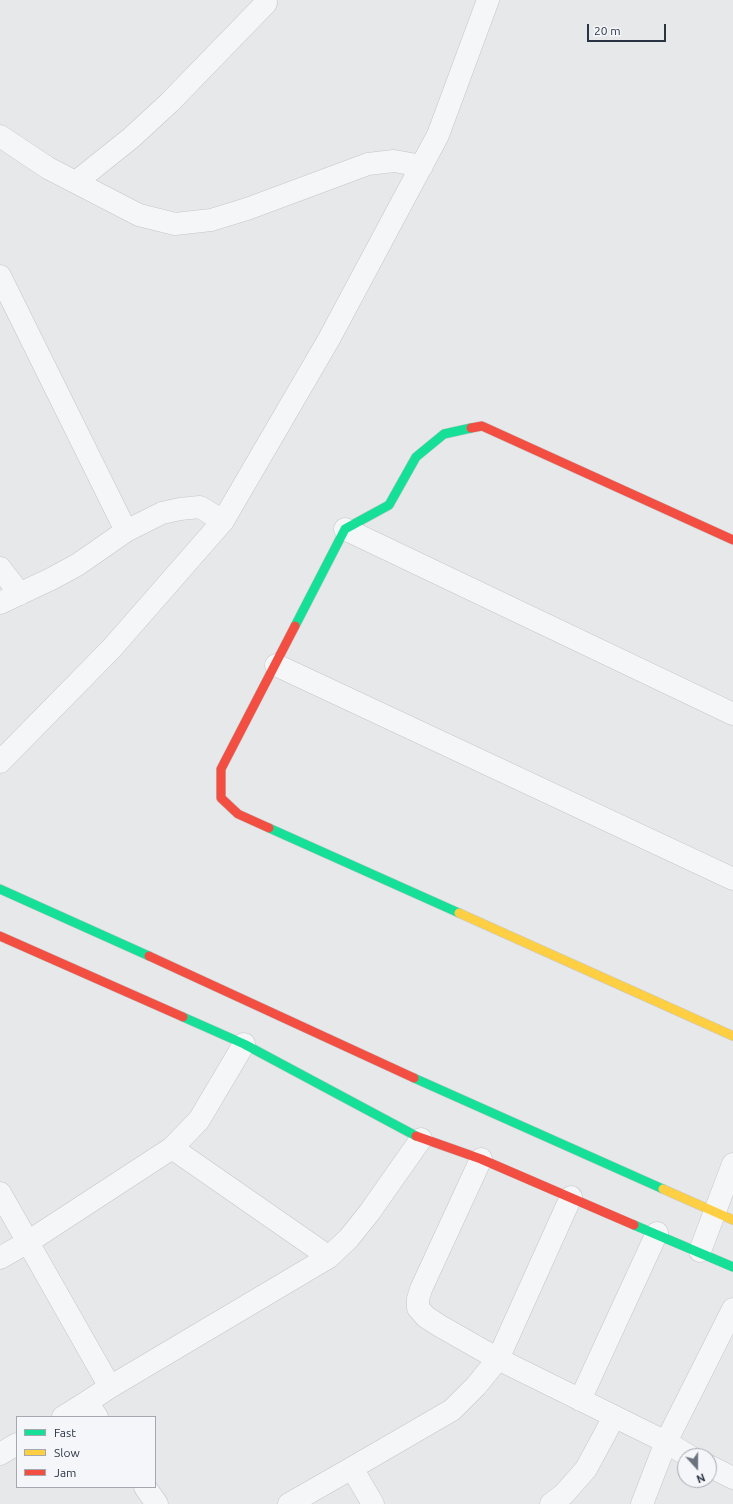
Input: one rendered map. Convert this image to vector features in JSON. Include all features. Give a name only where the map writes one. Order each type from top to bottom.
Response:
[{"type":"street","points":[[0,762],[112,648],[223,521],[329,339],[438,135],[488,0]]},
{"type":"street","points":[[76,182],[131,138],[169,104],[266,2]]},
{"type":"street","points":[[0,136],[48,168],[139,215],[175,224],[219,218],[368,164],[394,161],[422,166]]},
{"type":"street","points":[[0,276],[126,531]]},
{"type":"street","points":[[733,540],[482,426],[444,434],[416,457],[389,505],[346,529],[221,769],[221,798],[238,814],[733,1036]]},
{"type":"street","points":[[0,603],[77,565],[126,531],[162,513],[200,507],[223,521]]},
{"type":"street","points":[[346,529],[733,714]]},
{"type":"street","points":[[0,568],[20,594]]},
{"type":"street","points":[[276,665],[733,879]]},
{"type":"street","points":[[0,889],[83,925],[387,1066],[724,1217]]},
{"type":"street","points":[[0,936],[244,1044],[421,1139],[481,1159],[658,1233],[733,1267]]},
{"type":"street","points":[[0,1258],[28,1242],[172,1148],[199,1120],[244,1044]]},
{"type":"street","points":[[67,1416],[92,1410],[110,1387],[329,1257],[349,1238],[369,1214],[421,1139]]},
{"type":"street","points":[[172,1148],[329,1257]]},
{"type":"street","points":[[481,1159],[418,1299],[418,1308],[426,1317],[498,1359],[677,1449]]},
{"type":"street","points":[[700,1251],[724,1217],[733,1164]]},
{"type":"street","points":[[0,1193],[110,1387]]},
{"type":"street","points":[[289,1504],[452,1410],[476,1386],[498,1359],[571,1197]]},
{"type":"street","points":[[580,1400],[658,1233]]},
{"type":"street","points":[[642,1504],[666,1442],[733,1309]]},
{"type":"street","points":[[551,1504],[564,1494],[586,1469],[614,1417]]},
{"type":"street","points":[[0,1454],[16,1445]]},
{"type":"street","points":[[352,1468],[373,1504]]},
{"type":"street","points":[[717,1470],[733,1478]]},
{"type":"street","points":[[146,1488],[157,1504]]},
{"type":"traffic: fast","points":[[295,626],[345,529],[389,505],[416,457],[444,434],[471,428]]},
{"type":"traffic: fast","points":[[269,828],[459,913]]},
{"type":"traffic: fast","points":[[0,889],[149,956]]},
{"type":"traffic: fast","points":[[183,1017],[244,1044],[416,1136]]},
{"type":"traffic: fast","points":[[414,1078],[663,1189]]},
{"type":"traffic: fast","points":[[634,1225],[733,1267]]},
{"type":"traffic: slow","points":[[459,913],[733,1036]]},
{"type":"traffic: slow","points":[[663,1189],[733,1220]]},
{"type":"traffic: jam","points":[[471,428],[482,426],[733,540]]},
{"type":"traffic: jam","points":[[269,828],[238,814],[221,798],[221,769],[295,626]]},
{"type":"traffic: jam","points":[[0,936],[183,1017]]},
{"type":"traffic: jam","points":[[149,956],[414,1078]]},
{"type":"traffic: jam","points":[[416,1136],[481,1159],[634,1225]]}]
